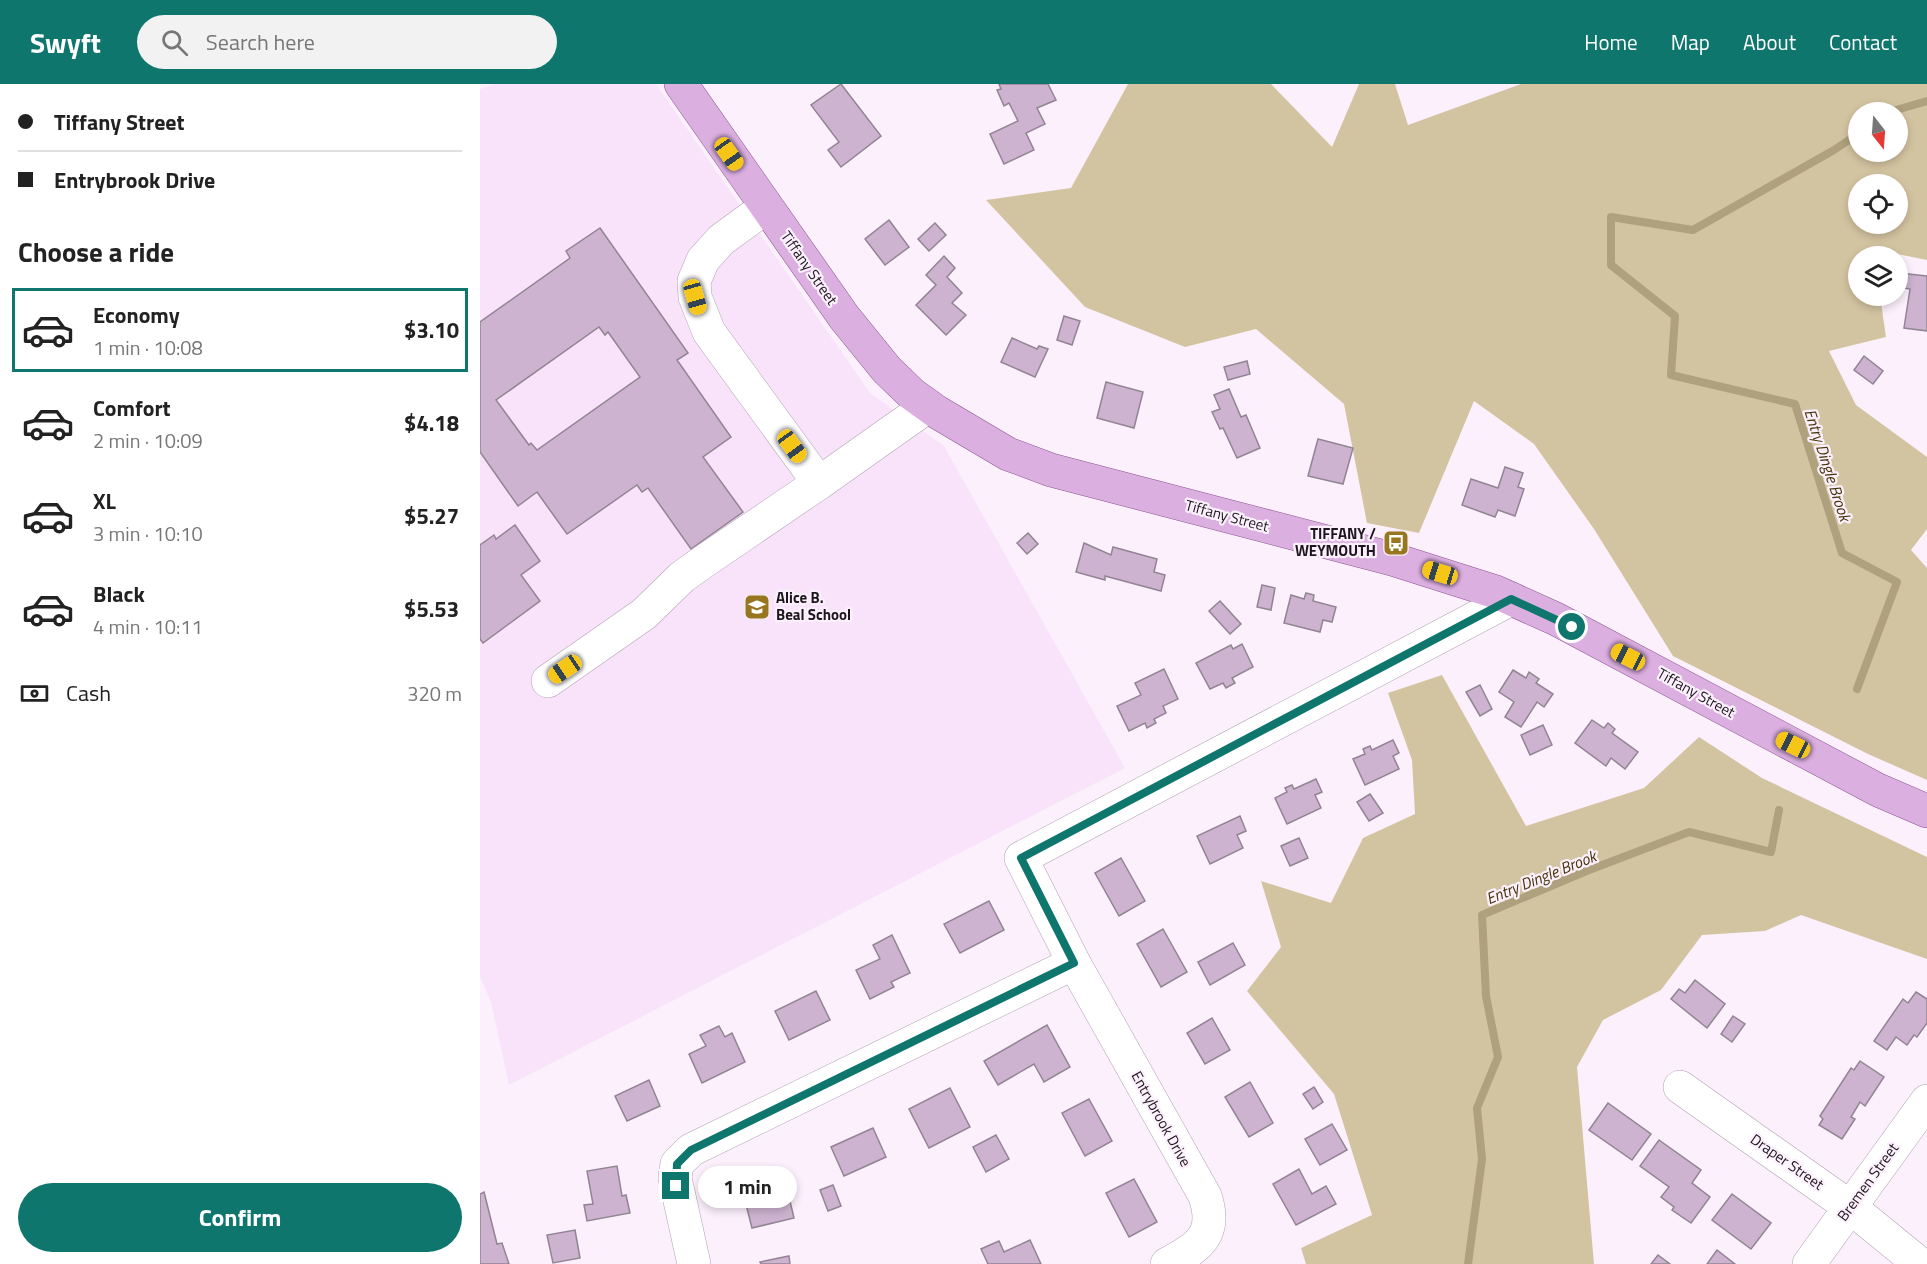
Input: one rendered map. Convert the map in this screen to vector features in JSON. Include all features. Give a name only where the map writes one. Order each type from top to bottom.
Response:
[{"type":"main road","name":"Tiffany Street","points":[[681,84],[865,344],[900,382],[928,406],[1008,454],[1051,470],[1392,559],[1511,599],[1564,623],[1878,790],[1927,812]]},
{"type":"street","points":[[766,207],[721,240],[704,260],[694,280],[695,297],[709,332],[819,483]]},
{"type":"street","points":[[548,681],[644,614],[682,578],[703,562],[928,406]]},
{"type":"street","name":"Entrybrook Drive","points":[[1167,1264],[1186,1254],[1202,1241],[1210,1224],[1209,1207],[1074,963],[1021,858],[1511,599]]},
{"type":"street","points":[[694,1264],[675,1178],[677,1164],[684,1155],[706,1142],[1074,963]]},
{"type":"street","name":"Draper Street","points":[[1680,1087],[1850,1207],[1920,1264]]},
{"type":"street","name":"Bremen Street","points":[[1809,1264],[1927,1101]]},
{"type":"shaded area","name":"Alice B. Beal School","points":[[496,84],[656,84],[870,393],[944,446],[1125,768],[509,1085],[491,1002],[480,977],[480,89]]},
{"type":"shaded area","points":[[1128,84],[1271,84],[1332,147],[1359,84],[1395,84],[1408,125],[1521,84],[1927,84],[1927,260],[1908,256],[1908,246],[1848,246],[1848,306],[1881,306],[1886,337],[1829,351],[1856,405],[1927,457],[1927,529],[1911,550],[1927,568],[1927,780],[1868,754],[1673,656],[1594,529],[1534,444],[1474,401],[1419,533],[1367,523],[1344,404],[1256,329],[1185,347],[1085,307],[986,200],[1071,188]]},
{"type":"shaded area","points":[[1442,675],[1526,826],[1644,788],[1699,737],[1762,778],[1927,857],[1927,959],[1801,915],[1765,931],[1702,935],[1661,990],[1603,1020],[1577,1067],[1594,1264],[1306,1264],[1301,1248],[1372,1215],[1334,1094],[1247,991],[1281,947],[1261,881],[1331,903],[1363,838],[1415,814],[1412,760],[1388,693]]},
{"type":"building","points":[[841,84],[881,136],[841,167],[828,150],[839,142],[811,105]]},
{"type":"building","points":[[999,84],[1048,84],[1056,100],[1037,108],[1045,124],[1026,133],[1034,150],[1004,164],[990,134],[1018,121],[1009,103],[1004,106],[997,90],[1001,89]]},
{"type":"building","points":[[889,220],[909,247],[885,265],[865,239]]},
{"type":"building","points":[[935,223],[946,235],[929,251],[918,239]]},
{"type":"building","points":[[600,228],[688,353],[677,360],[731,437],[703,457],[743,512],[691,549],[648,488],[642,492],[637,485],[567,534],[537,492],[518,506],[480,452],[480,322],[570,258],[566,251]],"holes":[[[599,327],[605,335],[608,332],[640,377],[537,450],[531,443],[529,445],[496,400]]]},
{"type":"building","points":[[944,256],[955,268],[947,277],[962,293],[952,303],[966,315],[946,335],[916,305],[936,285],[926,275]]},
{"type":"building","points":[[1908,274],[1927,276],[1927,331],[1904,328],[1910,289],[1908,289]]},
{"type":"building","points":[[1064,316],[1080,321],[1072,345],[1057,340]]},
{"type":"building","points":[[1012,338],[1037,349],[1039,346],[1048,349],[1035,377],[1001,362]]},
{"type":"building","points":[[1864,356],[1883,371],[1873,384],[1854,370]]},
{"type":"building","points":[[1247,361],[1250,374],[1228,380],[1224,367]]},
{"type":"building","points":[[1106,382],[1143,392],[1134,428],[1097,418]]},
{"type":"building","points":[[1229,389],[1241,417],[1246,415],[1260,448],[1237,458],[1223,428],[1220,429],[1212,412],[1220,409],[1214,395]]},
{"type":"building","points":[[1318,439],[1353,448],[1343,484],[1308,476]]},
{"type":"building","points":[[1505,467],[1523,473],[1518,487],[1524,489],[1515,516],[1498,510],[1495,517],[1462,505],[1471,479],[1498,488]]},
{"type":"building","points":[[515,525],[540,561],[521,575],[540,601],[483,643],[480,639],[480,545],[494,535],[496,539]]},
{"type":"building","points":[[1028,533],[1038,544],[1027,554],[1017,543]]},
{"type":"building","points":[[1084,543],[1111,555],[1113,547],[1157,559],[1154,572],[1165,575],[1161,591],[1105,576],[1105,580],[1076,572]]},
{"type":"building","points":[[1262,585],[1275,588],[1271,610],[1257,607]]},
{"type":"building","points":[[1306,593],[1314,595],[1313,601],[1336,607],[1332,622],[1323,620],[1320,632],[1284,623],[1291,595],[1304,599]]},
{"type":"building","points":[[1220,601],[1241,624],[1230,634],[1209,611]]},
{"type":"building","points":[[1242,644],[1253,667],[1232,678],[1235,683],[1226,688],[1223,683],[1210,689],[1196,663],[1231,645],[1233,649]]},
{"type":"building","points":[[1164,669],[1178,699],[1163,706],[1166,713],[1154,719],[1156,723],[1147,728],[1145,723],[1129,731],[1117,706],[1141,695],[1135,683]]},
{"type":"building","points":[[1513,670],[1526,678],[1529,672],[1539,679],[1536,683],[1553,694],[1544,707],[1537,702],[1521,727],[1505,717],[1514,702],[1499,692]]},
{"type":"building","points":[[1480,685],[1492,709],[1480,716],[1466,692]]},
{"type":"building","points":[[1592,720],[1604,728],[1608,723],[1615,729],[1612,733],[1638,752],[1625,769],[1611,758],[1606,766],[1575,743]]},
{"type":"building","points":[[1543,725],[1552,745],[1530,755],[1521,735]]},
{"type":"building","points":[[1393,740],[1399,753],[1393,756],[1399,769],[1365,785],[1353,759],[1365,754],[1363,749],[1370,746],[1372,750]]},
{"type":"building","points":[[1316,779],[1322,792],[1315,795],[1321,808],[1287,824],[1275,798],[1287,792],[1285,788],[1292,785],[1294,789]]},
{"type":"building","points":[[1370,794],[1383,813],[1369,821],[1357,802]]},
{"type":"building","points":[[1240,816],[1246,831],[1237,835],[1243,848],[1210,864],[1197,836]]},
{"type":"building","points":[[1299,838],[1308,858],[1290,866],[1281,846]]},
{"type":"building","points":[[1121,858],[1145,901],[1119,916],[1095,873]]},
{"type":"building","points":[[989,901],[1004,930],[960,953],[944,924]]},
{"type":"building","points":[[1163,929],[1187,972],[1161,987],[1137,944]]},
{"type":"building","points":[[892,935],[910,973],[891,982],[894,987],[870,999],[856,970],[880,959],[873,945]]},
{"type":"building","points":[[1233,943],[1245,965],[1210,985],[1198,962]]},
{"type":"building","points":[[1695,980],[1725,1004],[1707,1028],[1671,999],[1679,989],[1685,993]]},
{"type":"building","points":[[816,991],[830,1020],[789,1040],[775,1011]]},
{"type":"building","points":[[1916,992],[1927,999],[1927,1023],[1917,1037],[1914,1035],[1907,1045],[1896,1037],[1887,1050],[1874,1041],[1903,999],[1908,1003]]},
{"type":"building","points":[[1733,1016],[1745,1024],[1732,1042],[1721,1034]]},
{"type":"building","points":[[1212,1018],[1230,1050],[1205,1064],[1187,1033]]},
{"type":"building","points":[[1047,1025],[1070,1067],[1044,1082],[1034,1064],[998,1085],[984,1061]]},
{"type":"building","points":[[719,1026],[725,1037],[732,1033],[745,1062],[702,1083],[689,1054],[706,1046],[700,1035]]},
{"type":"building","points":[[1860,1061],[1884,1077],[1865,1106],[1860,1102],[1851,1117],[1855,1119],[1842,1139],[1819,1125],[1823,1119],[1820,1116],[1851,1068],[1854,1070]]},
{"type":"building","points":[[649,1080],[660,1106],[627,1121],[615,1096]]},
{"type":"building","points":[[1250,1082],[1273,1123],[1249,1137],[1225,1097]]},
{"type":"building","points":[[1314,1087],[1323,1102],[1313,1109],[1303,1094]]},
{"type":"building","points":[[950,1088],[970,1127],[929,1148],[909,1109]]},
{"type":"building","points":[[1089,1099],[1112,1141],[1085,1156],[1062,1113]]},
{"type":"building","points":[[1608,1103],[1651,1134],[1632,1160],[1589,1130]]},
{"type":"building","points":[[1332,1124],[1347,1150],[1320,1165],[1305,1139]]},
{"type":"building","points":[[873,1128],[886,1157],[844,1176],[831,1147]]},
{"type":"building","points":[[996,1135],[1009,1159],[986,1172],[973,1147]]},
{"type":"building","points":[[1659,1140],[1701,1170],[1692,1183],[1710,1197],[1691,1223],[1672,1210],[1674,1207],[1661,1197],[1669,1187],[1640,1166]]},
{"type":"building","points":[[617,1166],[622,1196],[626,1195],[630,1213],[587,1221],[584,1205],[593,1204],[587,1171]]},
{"type":"building","points":[[1299,1169],[1312,1194],[1326,1186],[1336,1204],[1296,1225],[1273,1184]]},
{"type":"building","points":[[769,1174],[775,1200],[789,1197],[794,1218],[752,1228],[740,1181]]},
{"type":"building","points":[[1134,1179],[1157,1222],[1129,1237],[1106,1193]]},
{"type":"building","points":[[833,1185],[841,1206],[828,1211],[820,1190]]},
{"type":"building","points":[[484,1192],[497,1244],[502,1243],[509,1264],[480,1264],[480,1194]]},
{"type":"building","points":[[1732,1194],[1771,1223],[1751,1249],[1712,1220]]},
{"type":"building","points":[[575,1230],[580,1258],[553,1263],[547,1235]]},
{"type":"building","points":[[1030,1240],[1041,1264],[988,1264],[981,1249],[999,1241],[1004,1252]]},
{"type":"building","points":[[1717,1250],[1735,1264],[1707,1264]]},
{"type":"building","points":[[1658,1255],[1670,1264],[1651,1264]]},
{"type":"building","points":[[789,1256],[790,1264],[761,1264],[760,1262]]},
{"type":"waterway","name":"Entry Dingle Brook","points":[[1908,106],[1927,101]]},
{"type":"waterway","name":"Entry Dingle Brook","points":[[1848,141],[1693,230],[1611,217],[1611,265],[1675,316],[1671,375],[1795,404],[1842,553],[1897,582],[1857,689]]},
{"type":"waterway","name":"Entry Dingle Brook","points":[[1468,1264],[1482,1159],[1477,1108],[1498,1057],[1486,996],[1482,915],[1589,870],[1689,832],[1771,852],[1779,810]]},
{"type":"place","name":"TIFFANY / WEYMOUTH","points":[[1396,543]]},
{"type":"place","name":"Alice B. Beal School","points":[[757,607]]},
{"type":"route","points":[[676,1186],[677,1164],[691,1150],[1074,963],[1021,858],[1511,599],[1572,627]]}]
